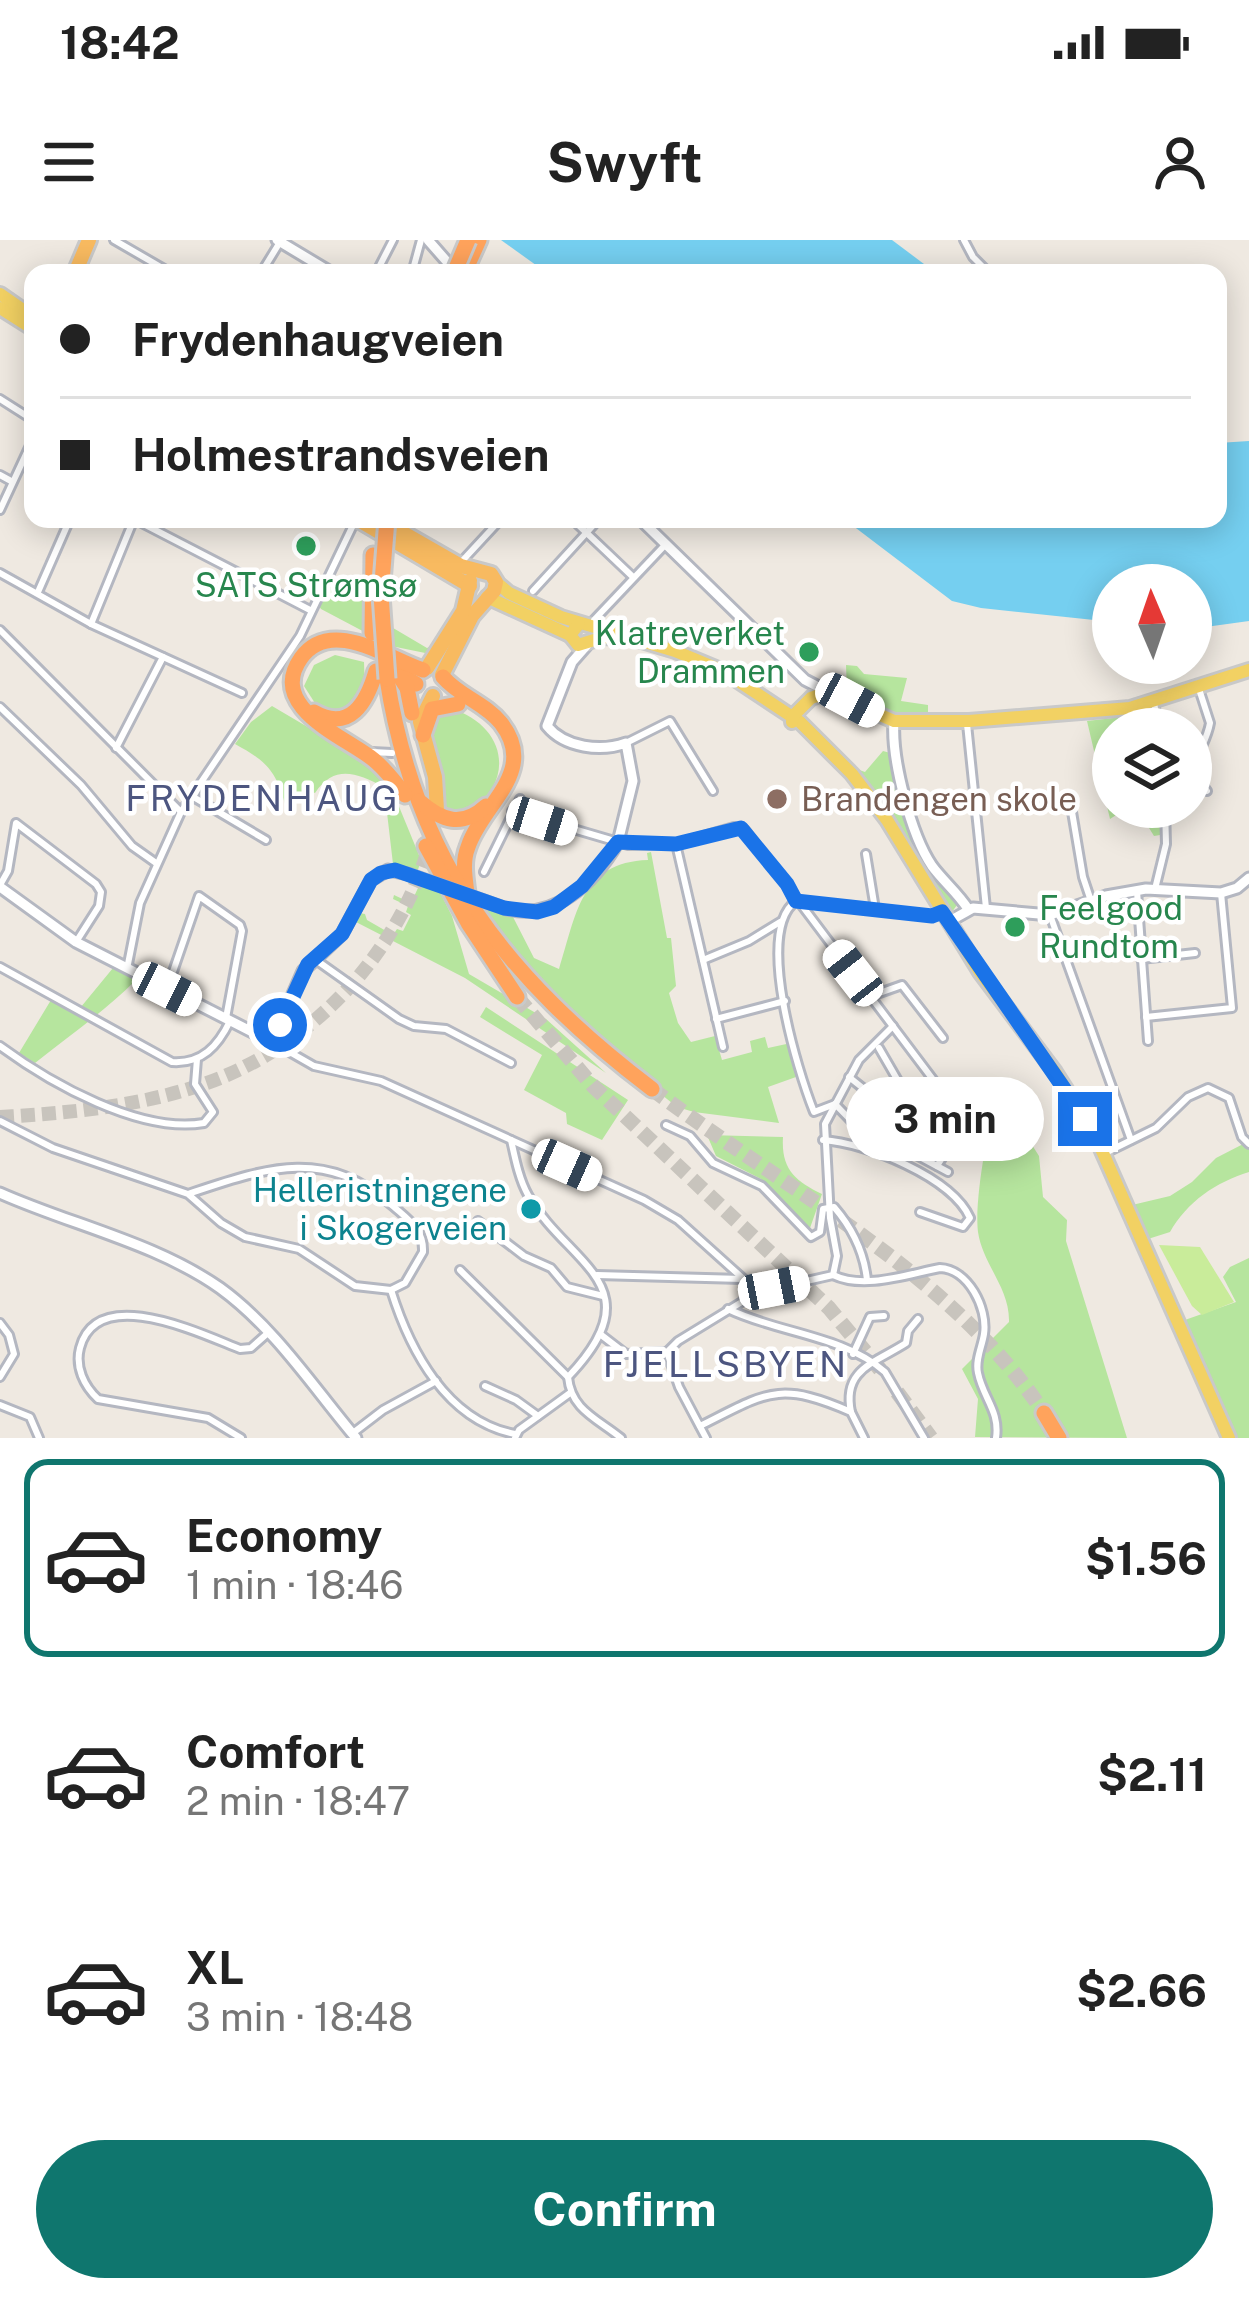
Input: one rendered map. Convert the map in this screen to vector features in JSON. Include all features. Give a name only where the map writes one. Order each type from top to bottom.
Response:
[{"type":"highway","points":[[371,528],[375,675],[392,753],[423,802],[468,902],[512,964],[546,1000],[652,1089]]},
{"type":"highway","points":[[372,528],[395,727],[457,906],[517,997]]},
{"type":"highway","points":[[383,528],[478,589]]},
{"type":"highway","points":[[423,802],[437,786],[421,713],[430,682],[444,646],[487,572],[496,582]]},
{"type":"highway","points":[[336,640],[360,644],[430,682],[485,720],[500,736],[506,760],[501,782],[482,809],[462,820],[445,819],[374,760],[308,715],[295,695],[295,670],[312,648],[336,640]]},
{"type":"highway","points":[[375,675],[367,699],[356,712],[339,719],[321,716],[306,704],[300,688],[302,672],[316,655],[343,649],[458,693],[501,723],[514,759],[508,784],[468,845],[464,869],[468,902]]},
{"type":"highway","points":[[394,670],[407,688],[423,802]]},
{"type":"highway","points":[[412,713],[430,682]]},
{"type":"highway","points":[[423,735],[432,709],[458,704]]},
{"type":"highway","points":[[1044,1413],[1059,1438]]},
{"type":"main road","points":[[424,240],[449,264]]},
{"type":"main road","points":[[280,241],[317,264]]},
{"type":"main road","points":[[649,528],[822,695],[897,722],[1120,710],[1249,670]]},
{"type":"main road","points":[[496,582],[583,633]]},
{"type":"main road","points":[[478,589],[583,633],[620,638],[686,659],[795,720],[852,774],[901,841],[921,879]]},
{"type":"main road","points":[[0,886],[76,942],[272,1042],[303,971],[348,923],[377,875],[392,870],[408,874],[524,913],[554,907],[596,872],[618,842],[632,793],[632,764],[626,743],[592,747],[554,734],[547,726],[583,633]]},
{"type":"main road","points":[[795,720],[822,695]]},
{"type":"main road","points":[[795,720],[855,787],[989,985],[1055,1072],[1103,1154],[1229,1438]]},
{"type":"main road","points":[[897,722],[896,748],[916,834],[934,868],[968,909]]},
{"type":"main road","points":[[945,917],[968,909],[1050,915],[1137,891],[1221,893],[1249,878]]},
{"type":"main road","points":[[0,1193],[192,1271],[234,1299],[269,1332],[354,1436]]},
{"type":"street","points":[[114,240],[129,243],[158,264]]},
{"type":"street","points":[[0,510],[24,456]]},
{"type":"street","points":[[0,475],[11,481]]},
{"type":"street","points":[[38,592],[66,528]]},
{"type":"street","points":[[92,624],[130,528]]},
{"type":"street","points":[[151,528],[310,610]]},
{"type":"street","points":[[349,535],[359,528]]},
{"type":"street","points":[[128,969],[140,903],[181,812],[278,673],[349,535],[359,528]]},
{"type":"street","points":[[464,559],[493,528]]},
{"type":"street","points":[[581,528],[633,577]]},
{"type":"street","points":[[533,591],[591,528]]},
{"type":"street","points":[[583,633],[666,544]]},
{"type":"street","points":[[0,572],[92,624],[242,693]]},
{"type":"street","points":[[0,630],[181,812]]},
{"type":"street","points":[[116,748],[163,657]]},
{"type":"street","points":[[1198,688],[1205,708]]},
{"type":"street","points":[[1154,703],[1155,708]]},
{"type":"street","points":[[0,707],[82,785],[132,846],[156,862]]},
{"type":"street","points":[[321,716],[376,754],[392,753]]},
{"type":"street","points":[[626,743],[670,721],[711,788]]},
{"type":"street","points":[[967,721],[986,909]]},
{"type":"street","points":[[190,795],[266,840]]},
{"type":"street","points":[[484,872],[520,799]]},
{"type":"street","points":[[1070,800],[1091,901]]},
{"type":"street","points":[[512,811],[618,842],[676,844],[739,828],[770,862],[965,1122],[937,1166]]},
{"type":"street","points":[[0,886],[8,872],[16,823],[101,892],[99,906],[76,942]]},
{"type":"street","points":[[1155,889],[1166,828]]},
{"type":"street","points":[[676,844],[723,1047]]},
{"type":"street","points":[[866,854],[874,909]]},
{"type":"street","points":[[1137,891],[1148,1041]]},
{"type":"street","points":[[1146,1017],[1232,1008],[1221,893]]},
{"type":"street","points":[[0,967],[165,1060],[187,1063],[214,1047],[228,1020],[242,931],[200,896],[167,989]]},
{"type":"street","points":[[835,1104],[814,1112],[799,1072],[778,965],[780,922],[786,909],[796,901],[945,917]]},
{"type":"street","points":[[1050,915],[1131,1141]]},
{"type":"street","points":[[703,960],[780,922]]},
{"type":"street","points":[[1141,959],[1195,953]]},
{"type":"street","points":[[315,958],[399,1018],[414,1026],[446,1029],[511,1063]]},
{"type":"street","points":[[871,996],[902,985],[944,1039]]},
{"type":"street","points":[[716,1018],[785,1001]]},
{"type":"street","points":[[833,1275],[837,1256],[825,1124],[859,1060],[894,1025]]},
{"type":"street","points":[[272,1042],[314,1066],[381,1081],[663,1210],[758,1292]]},
{"type":"street","points":[[0,1046],[45,1076],[101,1103],[182,1125],[204,1123],[213,1112],[195,1084],[197,1059]]},
{"type":"street","points":[[849,1077],[879,1101],[902,1086],[879,1048]]},
{"type":"street","points":[[1103,1154],[1156,1128],[1193,1093],[1208,1088],[1229,1098],[1242,1137],[1249,1144]]},
{"type":"street","points":[[835,1104],[864,1134],[948,1172]]},
{"type":"street","points":[[0,1121],[53,1148],[188,1194],[245,1237],[299,1249],[355,1286],[391,1290],[405,1283],[416,1268],[424,1241],[417,1227],[358,1179],[324,1170],[279,1168],[250,1173],[188,1194]]},
{"type":"street","points":[[666,1125],[690,1136],[713,1162],[762,1186],[811,1237],[820,1232],[821,1212],[830,1207]]},
{"type":"street","points":[[823,1138],[890,1157],[949,1192],[970,1218],[963,1227],[954,1226],[920,1212]]},
{"type":"street","points":[[511,1140],[528,1195],[597,1275],[603,1296],[595,1347],[568,1377]]},
{"type":"street","points":[[830,1207],[838,1211],[859,1245],[867,1280]]},
{"type":"street","points":[[478,1221],[524,1256],[551,1268],[567,1287],[603,1296]]},
{"type":"street","points":[[600,1334],[626,1354],[667,1352],[758,1292],[833,1275],[867,1280],[949,1268],[965,1279],[985,1320],[978,1374],[998,1418],[996,1438]]},
{"type":"street","points":[[460,1270],[568,1377],[570,1393],[583,1411],[621,1438]]},
{"type":"street","points":[[597,1275],[742,1279]]},
{"type":"street","points":[[391,1290],[419,1362],[484,1423],[515,1436],[570,1393]]},
{"type":"street","points":[[728,1309],[875,1364],[885,1372],[924,1438]]},
{"type":"street","points":[[241,1438],[208,1418],[98,1399],[80,1372],[80,1349],[92,1326],[122,1314],[240,1349],[251,1348],[269,1332]]},
{"type":"street","points":[[853,1354],[870,1317],[884,1316]]},
{"type":"street","points":[[864,1438],[851,1412],[848,1392],[855,1373],[905,1343],[918,1319]]},
{"type":"street","points":[[0,1323],[14,1354],[0,1377]]},
{"type":"street","points":[[667,1352],[706,1438]]},
{"type":"street","points":[[354,1436],[383,1410],[436,1381]]},
{"type":"street","points":[[485,1386],[538,1416]]},
{"type":"street","points":[[700,1426],[772,1391],[811,1397],[851,1412]]},
{"type":"street","points":[[0,1405],[29,1417],[39,1438]]},
{"type":"green space","points":[[332,585],[368,604],[366,612],[427,648],[437,644],[435,655],[391,646],[321,609],[317,603]]},
{"type":"green space","points":[[335,655],[364,662],[365,692],[343,714],[320,711],[304,686],[314,665]]},
{"type":"green space","points":[[846,665],[857,666],[864,674],[907,678],[901,701],[928,705],[928,718],[884,710],[847,692]]},
{"type":"green space","points":[[272,706],[379,769],[421,860],[417,873],[393,864],[384,787],[355,775],[338,775],[286,807],[269,769],[235,744],[251,722]]},
{"type":"green space","points":[[450,708],[483,727],[498,754],[494,784],[470,813],[443,814],[431,728],[432,718]]},
{"type":"green space","points":[[883,751],[894,754],[914,834],[959,902],[952,912],[851,767],[865,772]]},
{"type":"green space","points":[[651,852],[667,938],[671,938],[676,986],[669,993],[678,1023],[691,1042],[715,1036],[722,1060],[752,1052],[750,1041],[765,1037],[768,1048],[791,1043],[796,1077],[768,1087],[779,1123],[677,1107],[657,1091],[656,1081],[554,999],[482,907],[513,917],[534,958],[559,969],[577,912],[594,881],[625,863],[648,860]]},
{"type":"green space","points":[[396,875],[439,890],[469,974],[546,1019],[606,1073],[465,978],[354,921],[359,913],[365,914],[367,920],[393,935],[397,929],[403,931],[411,915],[394,895],[411,903],[418,888]]},
{"type":"green space","points":[[113,968],[136,980],[35,1063],[19,1053],[51,1000],[76,1013]]},
{"type":"green space","points":[[486,1007],[628,1100],[602,1140],[567,1124],[566,1113],[524,1090],[542,1055],[480,1017]]},
{"type":"green space","points":[[997,1090],[1039,1156],[1043,1197],[1067,1220],[1066,1241],[1127,1438],[975,1437],[978,1399],[962,1369],[1009,1322],[977,1218]]},
{"type":"green space","points":[[707,1135],[783,1137],[784,1158],[792,1173],[822,1194],[810,1228],[761,1179],[716,1156]]},
{"type":"green space","points":[[1249,1141],[1249,1172],[1214,1187],[1185,1211],[1170,1232],[1148,1239],[1132,1205],[1170,1196],[1216,1158]]},
{"type":"green space","points":[[1159,1245],[1200,1247],[1234,1302],[1202,1315],[1192,1306]]},
{"type":"green space","points":[[1249,1258],[1249,1438],[1234,1438],[1182,1321],[1236,1302],[1223,1277],[1230,1267]]},
{"type":"water","points":[[501,240],[892,240],[924,264],[534,264]]},
{"type":"water","points":[[1249,441],[1249,621],[1212,626],[1212,564],[1092,564],[1092,620],[952,601],[856,528],[1227,528],[1227,442]]},
{"type":"tunnel","points":[[0,1117],[152,1099],[201,1085],[278,1048],[312,1023],[371,961],[395,925],[429,847]]},
{"type":"tunnel","points":[[517,997],[593,1086],[829,1308],[883,1373]]},
{"type":"tunnel","points":[[652,1089],[914,1275],[1006,1363],[1044,1413]]},
{"type":"tunnel","points":[[897,1392],[931,1438]]},
{"type":"place","name":"SATS Strømsø","points":[[306,546]]},
{"type":"place","name":"Klatreverket Drammen","points":[[809,652]]},
{"type":"place","name":"Brandengen skole","points":[[777,799]]},
{"type":"place","name":"Feelgood Rundtom","points":[[1015,927]]},
{"type":"place","name":"Helleristningene i Skogerveien","points":[[531,1209]]},
{"type":"district","name":"FRYDENHAUG","points":[[263,798]]},
{"type":"district","name":"FJELLSBYEN","points":[[726,1364]]},
{"type":"route","points":[[280,1025],[303,971],[342,934],[371,880],[381,873],[395,870],[504,908],[537,912],[554,907],[582,886],[618,842],[676,844],[735,827],[746,832],[796,901],[932,916],[942,912],[1085,1119]]}]
